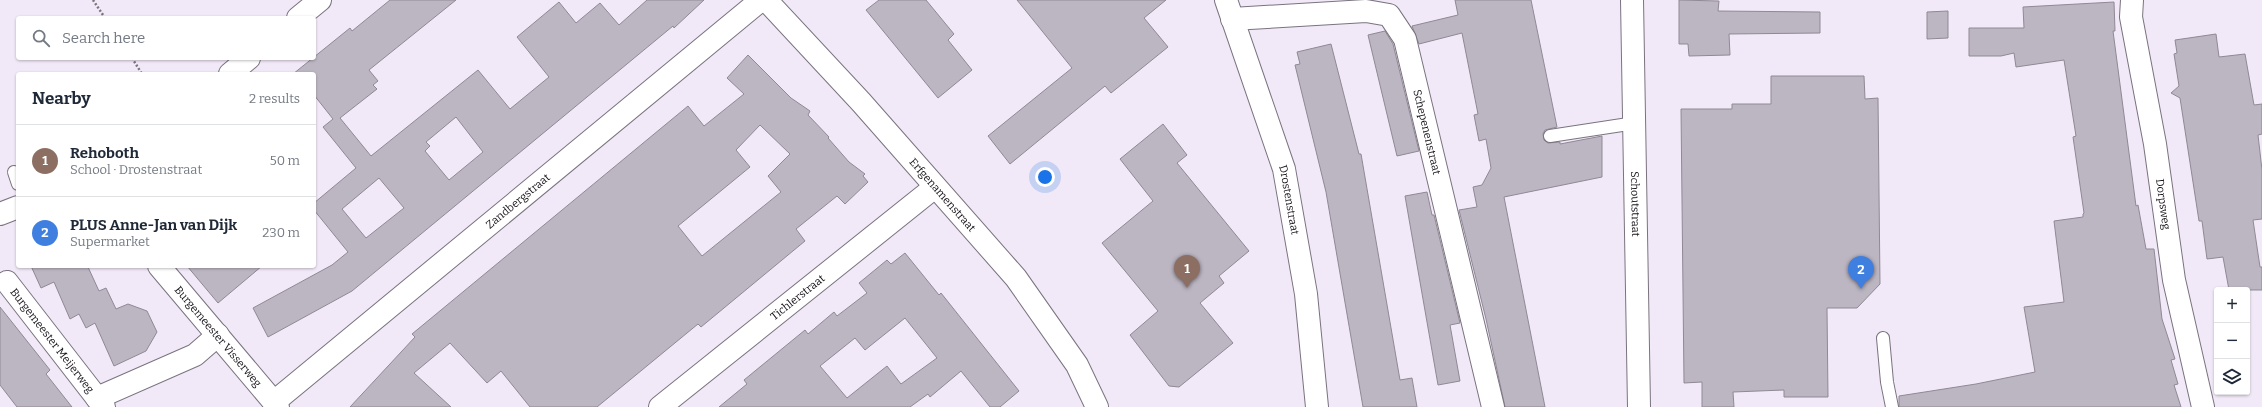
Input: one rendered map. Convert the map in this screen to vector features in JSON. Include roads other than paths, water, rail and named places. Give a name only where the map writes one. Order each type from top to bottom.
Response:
[{"type":"street","points":[[300,16],[320,0]]},
{"type":"street","name":"Zandbergstraat","points":[[276,405],[761,0]]},
{"type":"street","name":"Erfgenamenstraat","points":[[766,0],[861,102],[1016,278],[1077,365],[1097,407]]},
{"type":"street","name":"Schoutstraat","points":[[1632,0],[1639,407]]},
{"type":"street","name":"Dorpsweg","points":[[2132,0],[2132,17],[2155,144],[2174,280],[2203,407]]},
{"type":"street","name":"Drostenstraat","points":[[1229,10],[1284,169],[1306,294],[1317,407]]},
{"type":"street","name":"Schepenenstraat","points":[[1229,10],[1366,11],[1389,15],[1405,39],[1493,407]]},
{"type":"street","points":[[232,72],[247,60]]},
{"type":"street","name":"Tichlerstraat","points":[[660,407],[935,187]]},
{"type":"street","points":[[0,214],[16,208]]},
{"type":"street","name":"Burgemeester Visserweg","points":[[161,268],[276,405]]},
{"type":"street","name":"Burgemeester Meijerweg","points":[[7,282],[101,403],[196,355],[218,336]]},
{"type":"lane","points":[[1550,136],[1635,123]]},
{"type":"lane","points":[[14,172],[16,178]]},
{"type":"lane","points":[[1883,338],[1887,382],[1892,407]]},
{"type":"place","name":"Rehoboth","points":[[1187,288]]},
{"type":"place","name":"PLUS Anne-Jan van Dijk","points":[[1861,289]]}]
